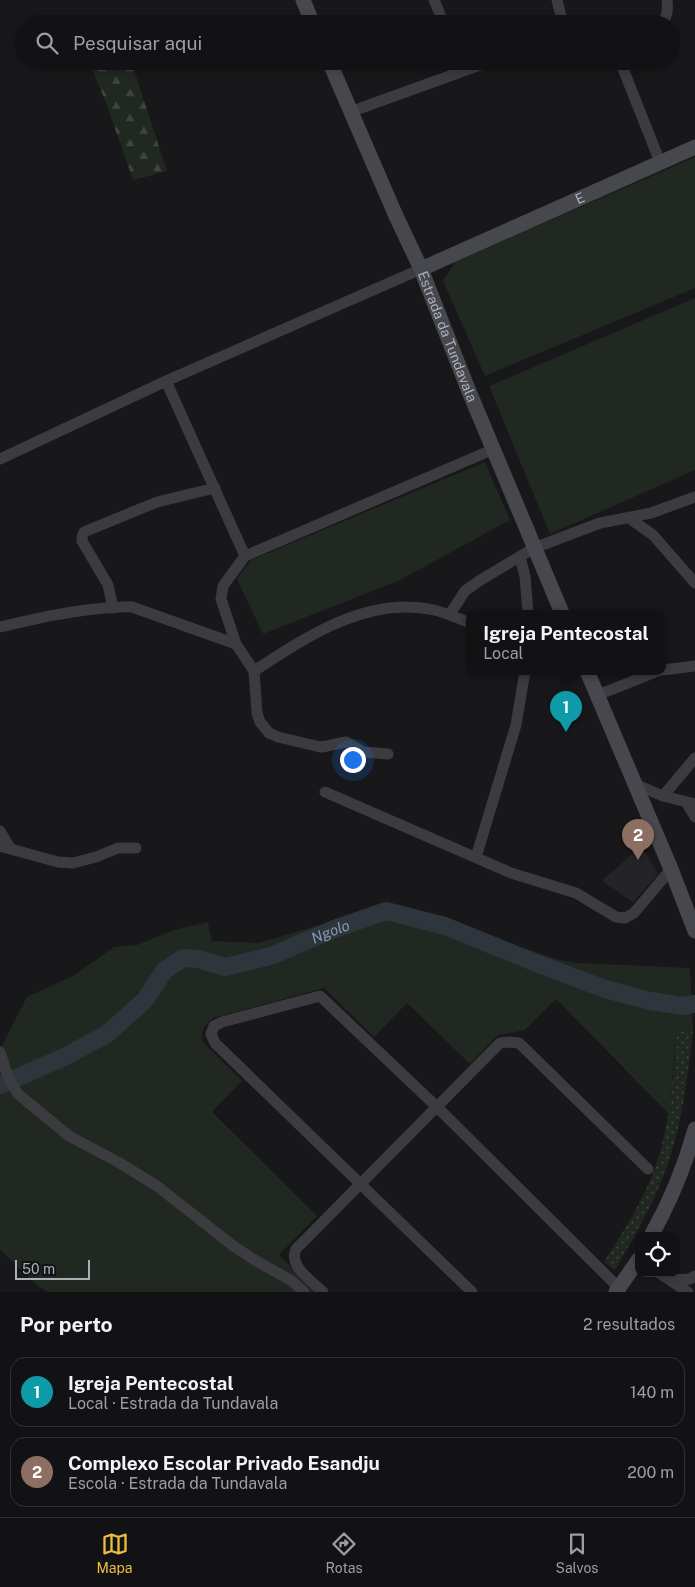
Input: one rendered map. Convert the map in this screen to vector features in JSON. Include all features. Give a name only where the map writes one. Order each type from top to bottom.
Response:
[{"type":"main road","points":[[303,0],[309,15]]},
{"type":"main road","name":"Estrada da Tundavala","points":[[333,70],[421,269],[561,610]]},
{"type":"main road","name":"E","points":[[421,269],[695,147]]},
{"type":"main road","points":[[589,675],[637,786],[695,931]]},
{"type":"main road","points":[[654,1232],[689,1153],[695,1129]]},
{"type":"main road","points":[[618,1290],[635,1264]]},
{"type":"street","points":[[434,0],[440,15]]},
{"type":"street","points":[[557,0],[561,15]]},
{"type":"street","points":[[666,15],[667,0]]},
{"type":"street","points":[[350,112],[451,70]]},
{"type":"street","points":[[624,70],[660,162]]},
{"type":"street","points":[[0,459],[166,381],[421,269]]},
{"type":"street","points":[[166,381],[245,556]]},
{"type":"street","points":[[388,754],[363,752],[346,742],[322,747],[316,746],[269,733],[260,722],[257,713],[254,671],[236,644],[221,599],[223,586],[245,556],[494,449]]},
{"type":"street","points":[[113,608],[108,585],[82,541],[84,532],[157,502],[215,488]]},
{"type":"street","points":[[450,614],[465,591],[479,580],[520,558],[534,548],[600,523],[651,513],[695,497]]},
{"type":"street","points":[[629,518],[653,535],[695,583]]},
{"type":"street","points":[[520,558],[525,576],[528,610]]},
{"type":"street","points":[[0,627],[49,615],[123,606],[132,607],[236,644]]},
{"type":"street","points":[[254,671],[307,637],[363,613],[402,607],[432,609],[466,621]]},
{"type":"street","points":[[666,670],[695,666]]},
{"type":"street","points":[[476,857],[516,725],[524,675]]},
{"type":"street","points":[[598,694],[648,675]]},
{"type":"street","points":[[663,796],[695,758]]},
{"type":"street","points":[[637,786],[663,796],[691,803],[695,817]]},
{"type":"street","points":[[325,792],[511,873],[576,893],[616,918],[625,918],[634,913],[671,869]]},
{"type":"street","points":[[0,832],[5,847],[58,862],[73,863],[96,857],[118,848],[136,848]]},
{"type":"street","points":[[472,1292],[215,1043],[211,1034],[214,1026],[222,1022],[320,996],[437,1107],[618,1290]]},
{"type":"street","points":[[323,1292],[294,1263],[293,1255],[296,1249],[500,1043],[519,1043],[648,1168]]},
{"type":"street","points":[[0,1052],[8,1077],[18,1094],[69,1136],[118,1162],[157,1186],[232,1245],[252,1259],[292,1281],[304,1292]]},
{"type":"street","points":[[670,1280],[690,1279],[695,1276]]},
{"type":"street","points":[[665,1277],[688,1292]]},
{"type":"shaded area","points":[[641,846],[658,874],[633,902],[602,881]]},
{"type":"green space","points":[[93,70],[134,70],[167,171],[133,180]]},
{"type":"green space","points":[[695,157],[695,288],[485,376],[443,281],[455,262]]},
{"type":"green space","points":[[695,298],[695,470],[550,534],[489,386]]},
{"type":"green space","points":[[485,462],[510,520],[400,580],[263,634],[237,579],[251,560]]},
{"type":"green space","points":[[392,906],[420,913],[559,960],[577,963],[690,968],[693,1030],[677,1030],[669,1114],[556,999],[525,1030],[498,1035],[470,1064],[407,1003],[374,1037],[324,988],[213,1018],[202,1032],[203,1042],[242,1081],[212,1112],[317,1216],[279,1255],[317,1292],[48,1292],[38,1286],[0,1250],[0,1049],[27,997],[73,976],[114,947],[137,945],[174,930],[208,922],[212,941],[259,943],[373,909]]},
{"type":"green space","points":[[677,1030],[693,1030],[678,1129],[669,1161],[651,1203],[615,1270],[604,1262],[628,1223],[649,1183],[656,1165],[666,1127]]},
{"type":"waterway","name":"Ngolo","points":[[0,1085],[64,1057],[107,1034],[145,1000],[164,971],[183,958],[198,959],[225,967],[271,956],[334,929],[386,911],[445,926],[605,989],[650,1001],[683,1006],[695,1004]]},
{"type":"place","name":"Igreja Pentecostal","points":[[566,732]]},
{"type":"place","name":"Complexo Escolar Privado Esandju","points":[[638,860]]}]
